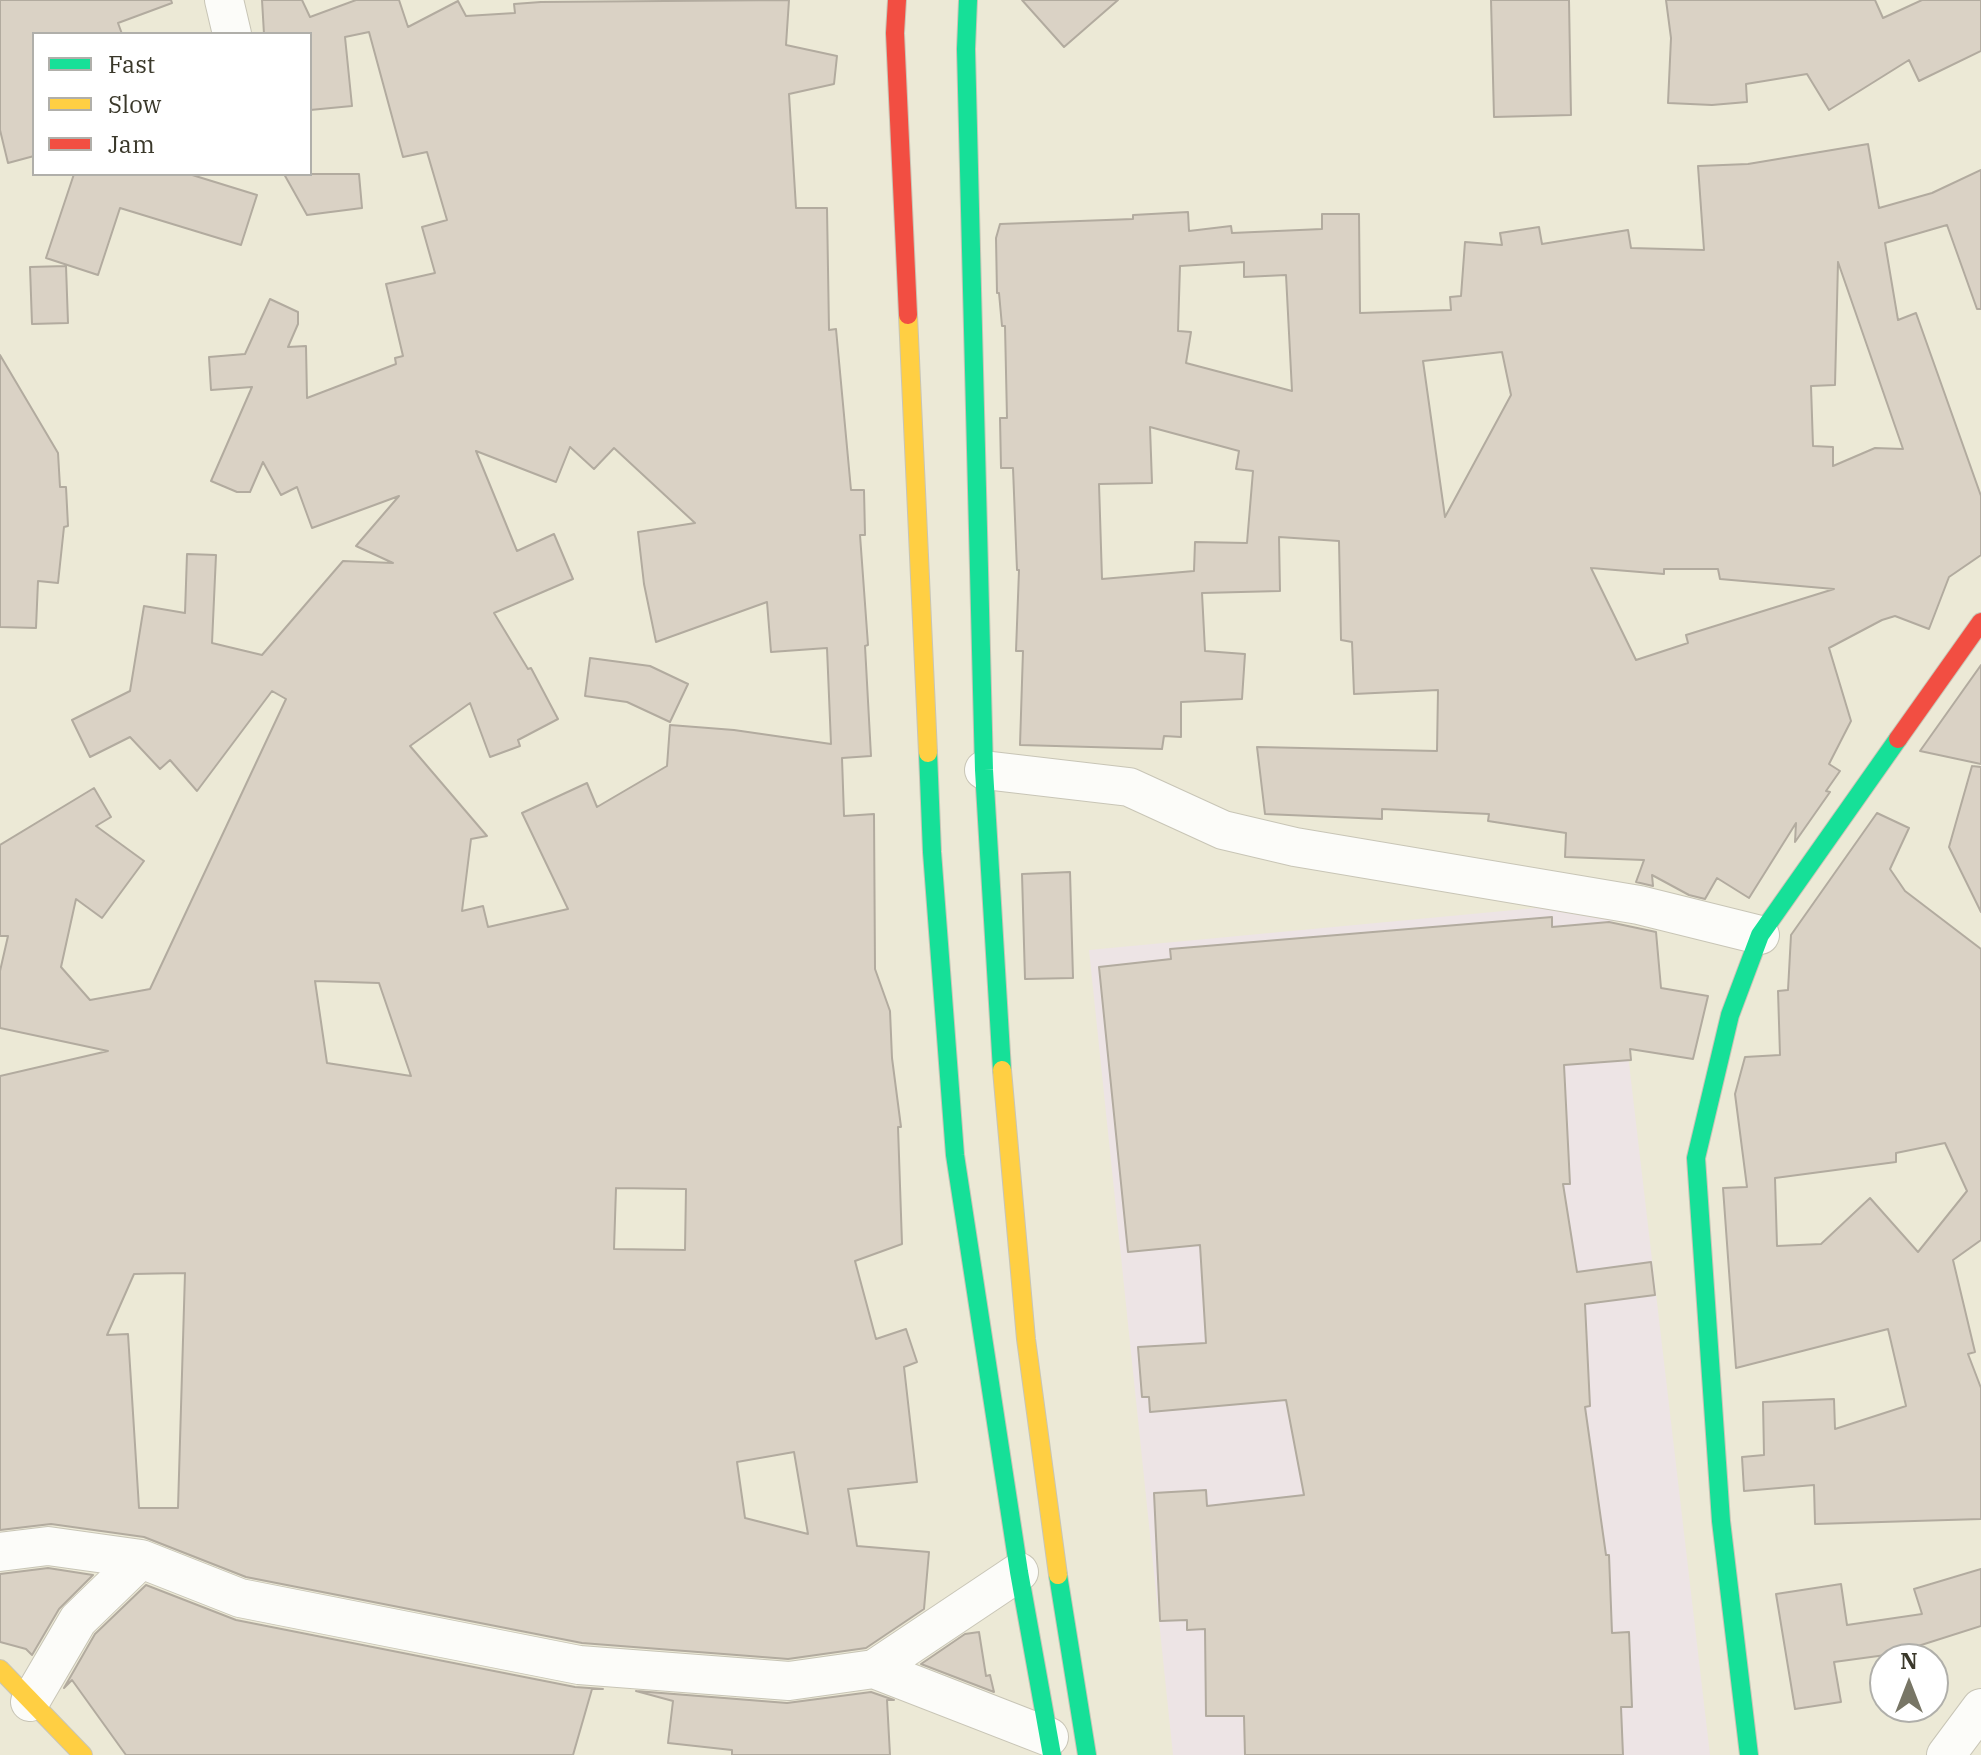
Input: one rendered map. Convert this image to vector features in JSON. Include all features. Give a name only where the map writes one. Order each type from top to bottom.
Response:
[{"type":"main road","points":[[897,0],[895,33],[932,836],[955,1155],[1019,1572],[1050,1746]]},
{"type":"main road","points":[[968,0],[966,49],[984,770],[1005,1113],[1026,1339],[1057,1572],[1087,1755]]},
{"type":"main road","points":[[1749,1755],[1721,1521],[1696,1158],[1730,1015],[1760,935],[1981,622]]},
{"type":"main road","points":[[0,1669],[83,1755]]},
{"type":"street","points":[[224,0],[232,32]]},
{"type":"street","points":[[984,770],[1129,787],[1238,834],[1295,847],[1639,905],[1760,935]]},
{"type":"street","points":[[0,1552],[48,1546],[141,1559],[240,1598],[579,1665],[789,1681],[874,1669],[1019,1572]]},
{"type":"street","points":[[30,1702],[78,1620],[141,1559]]},
{"type":"street","points":[[874,1669],[1050,1746]]},
{"type":"street","points":[[1946,1755],[1981,1708]]},
{"type":"shaded area","points":[[1610,901],[1710,1755],[1173,1755],[1089,950]]},
{"type":"building","points":[[0,0],[171,0],[172,3],[118,23],[121,32],[32,32],[32,157],[8,163],[0,130]]},
{"type":"building","points":[[262,0],[302,0],[310,17],[356,0],[399,0],[408,27],[458,1],[466,16],[515,13],[514,4],[541,2],[789,0],[786,45],[837,56],[834,84],[789,94],[796,208],[827,208],[829,330],[836,329],[851,490],[864,490],[865,535],[860,535],[868,645],[865,646],[871,756],[842,758],[844,816],[874,814],[875,969],[890,1011],[892,1058],[901,1127],[898,1127],[902,1244],[855,1261],[876,1339],[906,1329],[917,1362],[904,1367],[917,1482],[848,1489],[857,1546],[929,1552],[924,1609],[866,1648],[788,1659],[582,1643],[246,1577],[144,1537],[51,1524],[0,1530],[0,1076],[108,1051],[0,1028],[0,971],[8,936],[0,936],[0,845],[94,788],[111,817],[96,826],[144,861],[102,918],[76,899],[61,967],[90,1000],[150,989],[286,699],[272,691],[197,791],[170,760],[160,769],[130,737],[90,757],[72,720],[130,691],[144,606],[185,613],[187,554],[216,555],[212,643],[262,655],[343,561],[393,563],[356,546],[399,496],[312,528],[297,487],[281,495],[263,462],[250,492],[237,492],[211,481],[252,387],[211,390],[209,357],[245,354],[270,299],[298,312],[298,324],[288,347],[306,346],[307,398],[396,364],[395,358],[403,356],[386,284],[435,273],[422,227],[447,220],[427,152],[403,157],[369,32],[345,37],[352,106],[312,110],[312,32],[264,32]],"holes":[[[570,447],[594,469],[614,448],[695,523],[638,532],[644,584],[656,642],[767,602],[771,652],[827,648],[831,744],[734,730],[670,725],[667,766],[597,807],[587,783],[522,813],[568,909],[488,927],[483,906],[462,911],[471,839],[487,836],[410,746],[470,703],[490,757],[520,746],[518,740],[558,719],[531,668],[528,669],[494,613],[573,579],[554,534],[517,551],[476,451],[556,482]],[[315,981],[379,983],[411,1076],[327,1063]],[[616,1188],[686,1189],[685,1250],[614,1249]],[[185,1273],[178,1508],[139,1508],[128,1334],[107,1335],[134,1274]],[[794,1452],[808,1534],[745,1518],[737,1462]]]},
{"type":"building","points":[[1022,0],[1118,0],[1064,47]]},
{"type":"building","points":[[1491,0],[1569,0],[1571,115],[1494,117]]},
{"type":"building","points":[[1666,0],[1875,0],[1883,18],[1922,0],[1981,0],[1981,51],[1919,81],[1909,60],[1829,110],[1807,74],[1746,84],[1747,102],[1712,105],[1668,103],[1671,38]]},
{"type":"building","points":[[1868,144],[1879,208],[1932,193],[1981,170],[1981,309],[1977,309],[1947,225],[1885,243],[1898,320],[1916,313],[1981,496],[1981,555],[1949,577],[1929,629],[1895,616],[1829,648],[1851,721],[1829,764],[1840,771],[1826,791],[1830,792],[1795,842],[1796,823],[1749,898],[1717,878],[1705,899],[1689,895],[1652,875],[1653,886],[1636,882],[1644,860],[1565,857],[1566,833],[1488,821],[1489,814],[1382,809],[1382,819],[1265,814],[1257,747],[1437,751],[1438,690],[1354,694],[1352,642],[1341,640],[1339,541],[1279,537],[1280,591],[1202,593],[1205,651],[1245,654],[1242,699],[1181,702],[1181,737],[1164,736],[1162,749],[1020,745],[1023,651],[1016,651],[1019,570],[1013,468],[1001,468],[1000,418],[1007,418],[1005,326],[1002,326],[997,293],[996,238],[1000,224],[1133,219],[1133,215],[1188,212],[1189,231],[1231,226],[1232,233],[1322,229],[1322,214],[1359,214],[1360,313],[1451,310],[1450,297],[1461,296],[1465,242],[1502,245],[1500,233],[1539,227],[1542,244],[1628,230],[1631,248],[1704,250],[1698,166],[1748,164]],"holes":[[[1244,262],[1244,277],[1286,275],[1292,391],[1186,363],[1191,332],[1178,331],[1180,266]],[[1838,262],[1903,449],[1875,448],[1833,466],[1833,447],[1813,446],[1811,386],[1835,385]],[[1502,352],[1511,395],[1445,517],[1423,361]],[[1150,427],[1239,451],[1236,469],[1253,471],[1247,543],[1195,542],[1194,571],[1102,579],[1099,484],[1152,483]],[[1591,568],[1664,574],[1664,569],[1718,569],[1720,579],[1834,589],[1686,635],[1688,643],[1636,660]]]},
{"type":"building","points":[[359,174],[362,208],[307,215],[285,176]]},
{"type":"building","points":[[73,176],[195,176],[257,195],[241,245],[120,208],[98,275],[46,258]]},
{"type":"building","points":[[66,266],[68,323],[32,324],[30,267]]},
{"type":"building","points":[[0,355],[58,453],[60,487],[66,487],[68,526],[64,527],[58,583],[38,581],[36,628],[0,627]]},
{"type":"building","points":[[590,658],[650,666],[688,684],[670,722],[627,702],[585,696]]},
{"type":"building","points":[[1981,665],[1981,764],[1920,751]]},
{"type":"building","points":[[1972,766],[1981,767],[1981,912],[1949,847]]},
{"type":"building","points":[[1877,813],[1909,828],[1890,869],[1905,891],[1981,949],[1981,1240],[1953,1260],[1975,1352],[1968,1354],[1981,1388],[1981,1519],[1815,1524],[1814,1485],[1744,1491],[1742,1457],[1764,1455],[1763,1402],[1834,1399],[1835,1429],[1906,1406],[1888,1329],[1736,1368],[1723,1188],[1747,1187],[1735,1094],[1745,1057],[1780,1055],[1778,991],[1788,990],[1791,935]],"holes":[[[1945,1143],[1967,1191],[1918,1252],[1870,1198],[1821,1244],[1777,1246],[1775,1178],[1896,1162],[1896,1153]]]},
{"type":"building","points":[[1070,872],[1073,978],[1025,979],[1022,874]]},
{"type":"building","points":[[1552,917],[1552,927],[1609,922],[1656,932],[1661,988],[1708,996],[1693,1059],[1630,1049],[1631,1060],[1564,1065],[1570,1184],[1563,1184],[1577,1272],[1651,1262],[1655,1295],[1585,1304],[1590,1406],[1585,1407],[1606,1555],[1609,1555],[1612,1633],[1629,1632],[1632,1707],[1621,1707],[1623,1755],[1245,1755],[1244,1716],[1206,1716],[1205,1629],[1187,1630],[1187,1620],[1160,1621],[1154,1493],[1206,1490],[1207,1506],[1304,1495],[1286,1400],[1150,1412],[1149,1397],[1142,1397],[1138,1347],[1206,1343],[1200,1245],[1128,1252],[1099,967],[1171,959],[1170,949]]},
{"type":"building","points":[[48,1568],[93,1575],[59,1609],[32,1655],[26,1649],[0,1642],[0,1574]]},
{"type":"building","points":[[1981,1569],[1981,1626],[1928,1643],[1869,1643],[1869,1657],[1834,1662],[1841,1702],[1795,1709],[1776,1594],[1841,1584],[1847,1625],[1922,1614],[1914,1589]]},
{"type":"building","points":[[146,1585],[236,1620],[575,1687],[603,1689],[592,1689],[573,1755],[126,1755],[72,1680],[64,1688],[95,1634]]},
{"type":"building","points":[[979,1632],[986,1676],[990,1675],[994,1692],[921,1664],[965,1634]]},
{"type":"building","points":[[636,1691],[787,1703],[871,1692],[894,1700],[887,1700],[890,1755],[732,1755],[732,1750],[668,1743],[673,1701]]},
{"type":"traffic: fast","points":[[968,0],[966,49],[984,770],[1002,1070]]},
{"type":"traffic: fast","points":[[1749,1755],[1721,1521],[1696,1158],[1730,1015],[1760,935],[1898,739]]},
{"type":"traffic: fast","points":[[928,753],[932,852],[955,1155],[1019,1572],[1052,1755]]},
{"type":"traffic: fast","points":[[1058,1575],[1087,1755]]},
{"type":"traffic: slow","points":[[908,315],[928,753]]},
{"type":"traffic: slow","points":[[1002,1070],[1026,1339],[1058,1575]]},
{"type":"traffic: slow","points":[[0,1669],[83,1755]]},
{"type":"traffic: jam","points":[[897,0],[895,33],[908,315]]},
{"type":"traffic: jam","points":[[1898,739],[1981,622]]}]
